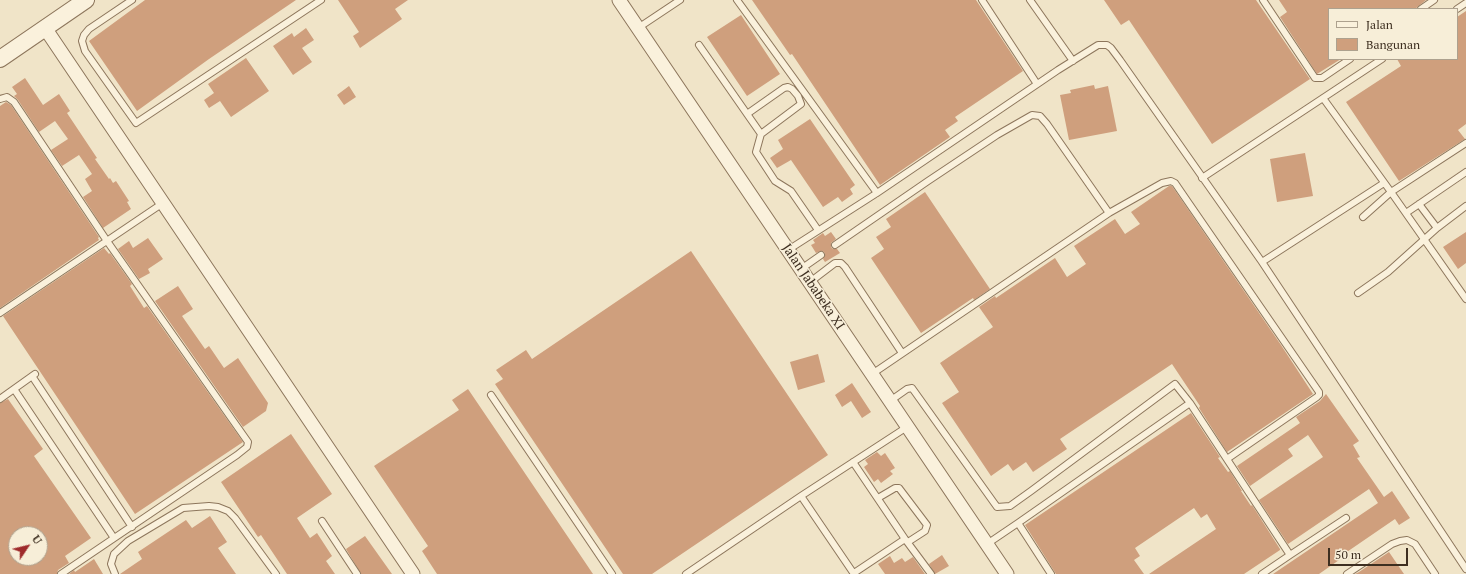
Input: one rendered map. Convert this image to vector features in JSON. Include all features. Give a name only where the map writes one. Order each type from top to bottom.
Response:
[{"type":"street","points":[[0,59],[86,0]]},
{"type":"street","name":"Jalan Jababeka XI","points":[[619,0],[1007,574]]},
{"type":"street","points":[[45,28],[414,574]]},
{"type":"lane","points":[[132,0],[89,29],[84,35],[82,41],[85,51],[136,122],[321,0]]},
{"type":"lane","points":[[638,28],[680,0]]},
{"type":"lane","points":[[737,0],[877,193]]},
{"type":"lane","points":[[982,0],[1037,84]]},
{"type":"lane","points":[[1030,0],[1073,61]]},
{"type":"lane","points":[[1263,0],[1315,78],[1322,78],[1349,60]]},
{"type":"lane","points":[[1422,8],[1434,0]]},
{"type":"lane","points":[[699,45],[761,134]]},
{"type":"lane","points":[[788,250],[877,193],[1037,84],[1098,45],[1107,45],[1111,48],[1262,262],[1466,569]]},
{"type":"lane","points":[[1202,178],[1380,60]]},
{"type":"lane","points":[[747,114],[784,88],[788,87],[792,89],[798,96],[801,104],[761,134],[756,152],[775,181],[791,191],[818,230]]},
{"type":"lane","points":[[0,99],[7,97],[14,102],[107,241],[248,439],[247,448],[61,574]]},
{"type":"lane","points":[[1323,98],[1426,240],[1466,299]]},
{"type":"lane","points":[[835,245],[997,135],[1032,115],[1040,116],[1047,124],[1109,213]]},
{"type":"lane","points":[[1363,217],[1391,192],[1466,143]]},
{"type":"lane","points":[[1406,213],[1466,172]]},
{"type":"lane","points":[[872,374],[1109,213],[1162,183],[1167,181],[1174,182],[1319,392],[1317,397],[1227,459]]},
{"type":"lane","points":[[1262,262],[1384,183]]},
{"type":"lane","points":[[0,313],[163,202]]},
{"type":"lane","points":[[1419,204],[1437,228]]},
{"type":"lane","points":[[1358,293],[1388,272],[1426,240],[1437,228],[1466,206]]},
{"type":"lane","points":[[800,269],[821,255]]},
{"type":"lane","points":[[810,282],[836,263],[841,263],[902,353]]},
{"type":"lane","points":[[0,399],[33,375],[132,526]]},
{"type":"lane","points":[[890,401],[907,389],[912,388],[997,507],[1010,506],[1174,384],[1177,385],[1290,554]]},
{"type":"lane","points":[[14,389],[114,538]]},
{"type":"lane","points":[[491,395],[612,574]]},
{"type":"lane","points":[[986,544],[1018,524],[1190,403]]},
{"type":"lane","points":[[686,574],[801,496],[907,427]]},
{"type":"lane","points":[[853,462],[931,574]]},
{"type":"lane","points":[[801,496],[854,574],[906,540],[925,530],[927,524],[899,488],[895,488],[878,498]]},
{"type":"lane","points":[[115,574],[111,564],[114,554],[128,541],[183,508],[209,506],[218,507],[228,511],[276,574]]},
{"type":"lane","points":[[1262,574],[1346,518]]},
{"type":"lane","points":[[322,521],[357,574]]},
{"type":"lane","points":[[1018,524],[1051,574]]},
{"type":"lane","points":[[1347,574],[1392,544],[1400,540],[1407,540],[1415,544],[1435,574]]},
{"type":"building","points":[[145,0],[296,0],[209,59],[137,111],[89,41]]},
{"type":"building","points":[[338,0],[408,0],[395,9],[402,19],[360,48],[353,36],[359,32]]},
{"type":"building","points":[[752,0],[976,0],[1023,71],[955,117],[958,121],[945,130],[950,137],[880,185],[792,54],[790,55]]},
{"type":"building","points":[[1104,0],[1256,0],[1310,79],[1212,144],[1129,20],[1121,25]]},
{"type":"building","points":[[1279,0],[1426,0],[1416,8],[1328,8],[1328,60],[1339,60],[1317,74],[1280,17],[1287,12]]},
{"type":"building","points":[[1466,11],[1466,124],[1458,130],[1465,139],[1399,181],[1346,102],[1401,66],[1398,60],[1458,60],[1458,16]]},
{"type":"building","points":[[741,15],[780,74],[747,96],[707,37]]},
{"type":"building","points":[[306,28],[314,40],[302,48],[312,62],[293,75],[273,46],[292,33],[294,37]]},
{"type":"building","points":[[246,58],[269,91],[231,117],[220,101],[209,108],[204,100],[214,93],[208,84]]},
{"type":"building","points":[[25,78],[43,105],[59,94],[70,111],[67,113],[97,158],[95,159],[109,179],[110,178],[113,183],[116,181],[129,201],[127,202],[131,209],[103,228],[83,197],[92,191],[85,179],[92,174],[79,155],[62,166],[51,150],[68,139],[55,121],[39,132],[14,96],[17,94],[12,87]]},
{"type":"building","points":[[1094,85],[1095,89],[1108,86],[1117,131],[1069,140],[1060,95],[1071,93],[1070,90]]},
{"type":"building","points":[[349,86],[356,97],[344,105],[337,95]]},
{"type":"building","points":[[6,102],[11,105],[99,237],[99,240],[0,308],[0,106]]},
{"type":"building","points":[[810,119],[855,185],[850,189],[853,194],[842,202],[838,197],[823,207],[791,160],[777,168],[770,158],[783,149],[778,140]]},
{"type":"building","points":[[1305,153],[1313,196],[1277,202],[1270,159]]},
{"type":"building","points":[[1169,186],[1172,186],[1313,394],[1227,452],[1199,408],[1200,406],[1172,364],[1060,439],[1067,449],[1033,472],[1026,462],[1013,471],[1008,464],[991,476],[942,403],[959,392],[940,363],[993,327],[979,307],[995,296],[996,298],[1055,258],[1067,277],[1086,264],[1074,246],[1115,219],[1125,234],[1140,224],[1131,212]]},
{"type":"building","points":[[925,192],[990,289],[974,300],[973,298],[921,333],[871,258],[884,249],[876,237],[891,227],[886,219]]},
{"type":"building","points":[[831,232],[836,239],[831,243],[831,247],[833,249],[837,249],[840,253],[825,262],[823,259],[825,255],[824,252],[821,251],[816,253],[811,245],[815,243],[813,240],[823,233],[825,236]]},
{"type":"building","points":[[1466,232],[1466,263],[1458,269],[1443,247]]},
{"type":"building","points":[[148,238],[163,259],[148,269],[150,273],[139,279],[118,249],[129,241],[133,248]]},
{"type":"building","points":[[104,248],[109,254],[110,253],[132,284],[130,286],[144,308],[147,306],[243,442],[135,514],[3,316]]},
{"type":"building","points":[[691,251],[828,455],[652,574],[623,574],[495,384],[503,379],[496,370],[526,350],[532,359]]},
{"type":"building","points":[[178,286],[193,309],[182,316],[205,349],[209,346],[224,368],[238,358],[268,403],[266,411],[243,427],[155,301]]},
{"type":"building","points":[[818,354],[825,382],[798,390],[790,362]]},
{"type":"building","points":[[852,383],[871,412],[862,418],[851,401],[842,407],[835,395]]},
{"type":"building","points":[[468,389],[593,574],[437,574],[422,551],[428,546],[374,466],[459,410],[452,400]]},
{"type":"building","points":[[1326,394],[1359,441],[1353,445],[1360,457],[1357,458],[1384,497],[1392,491],[1410,518],[1399,525],[1395,519],[1341,556],[1342,558],[1319,574],[1273,574],[1378,503],[1369,489],[1288,544],[1259,500],[1323,457],[1308,435],[1288,449],[1293,456],[1250,486],[1237,466],[1300,423],[1296,417],[1320,401]]},
{"type":"building","points":[[8,399],[43,449],[34,456],[91,538],[65,556],[69,563],[58,570],[57,574],[0,574],[0,403]]},
{"type":"building","points":[[1191,413],[1220,457],[1218,458],[1228,472],[1230,471],[1241,491],[1251,506],[1252,505],[1280,550],[1244,574],[1149,574],[1216,529],[1207,514],[1201,518],[1194,508],[1135,548],[1140,556],[1134,560],[1144,574],[1056,574],[1025,525]]},
{"type":"building","points":[[291,434],[332,494],[297,518],[310,538],[317,533],[332,556],[326,561],[335,574],[287,574],[261,535],[258,537],[221,482]]},
{"type":"building","points":[[877,452],[881,456],[885,453],[895,468],[890,471],[893,474],[881,483],[878,479],[874,482],[864,467],[868,464],[865,460]]},
{"type":"building","points":[[210,516],[227,542],[218,548],[236,574],[120,574],[142,559],[138,552],[186,520],[192,528]]},
{"type":"building","points":[[365,536],[392,574],[361,574],[346,549]]},
{"type":"building","points":[[1389,552],[1404,574],[1355,574],[1359,572]]},
{"type":"building","points":[[942,555],[949,566],[935,574],[929,564]]},
{"type":"building","points":[[890,556],[894,563],[902,558],[905,562],[913,557],[925,574],[885,574],[878,564]]},
{"type":"building","points":[[94,559],[103,574],[69,574],[74,570],[75,572]]}]
